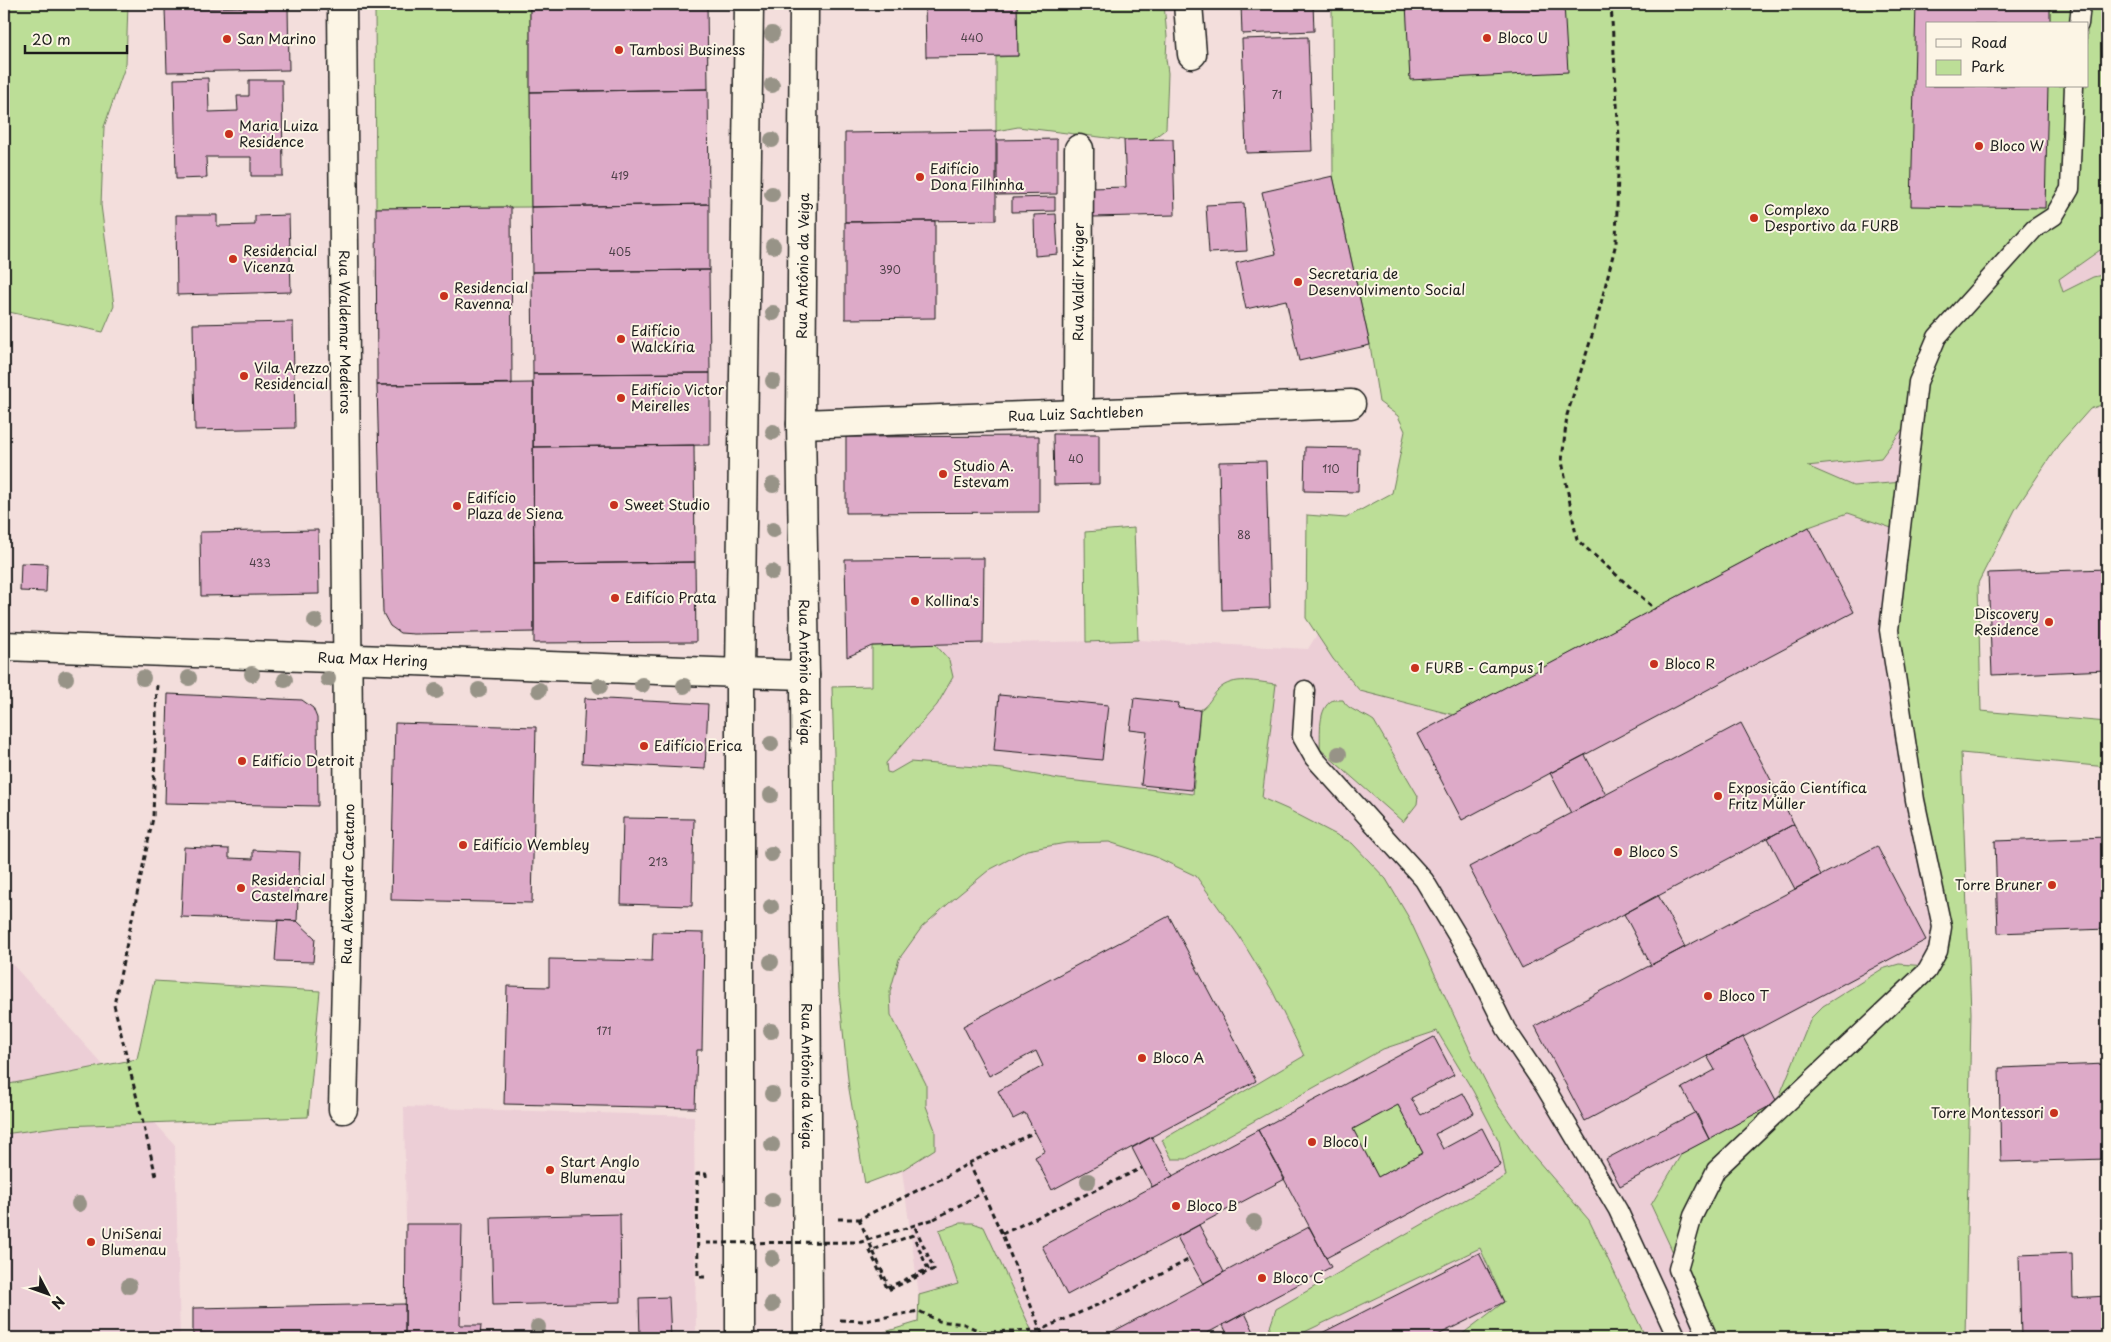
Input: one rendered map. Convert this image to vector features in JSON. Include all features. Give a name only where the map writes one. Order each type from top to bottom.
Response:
[{"type":"main road","name":"Rua Waldemar Medeiros","points":[[342,4],[348,659]]},
{"type":"main road","points":[[740,1338],[740,673],[749,4]]},
{"type":"main road","name":"Rua Antônio da Veiga","points":[[804,4],[801,424],[805,675],[808,1338]]},
{"type":"main road","points":[[1188,4],[1192,54]]},
{"type":"main road","name":"Rua Valdir Krüger","points":[[1078,414],[1080,149]]},
{"type":"main road","name":"Rua Luiz Sachtleben","points":[[801,424],[1352,404]]},
{"type":"main road","name":"Rua Max Hering","points":[[4,646],[805,675]]},
{"type":"main road","name":"Rua Alexandre Caetano","points":[[343,1109],[349,852],[348,659]]},
{"type":"lane","points":[[2080,22],[2081,4]]},
{"type":"lane","points":[[1708,1338],[1678,1269],[1693,1216],[1716,1170],[1927,971],[1938,951],[1942,927],[1915,800],[1889,630],[1918,382],[1937,337],[2034,229],[2054,216],[2070,188],[2074,88]]},
{"type":"lane","points":[[1305,690],[1302,736],[1314,758],[1424,880],[1469,955],[1506,1030],[1544,1087],[1618,1210],[1677,1338]]},
{"type":"path","points":[[1611,4],[1619,137],[1616,244],[1596,324],[1568,415],[1562,461],[1577,540],[1655,609]]},
{"type":"path","points":[[156,1176],[114,1005],[154,818],[158,652]]},
{"type":"path","points":[[914,1225],[934,1269],[888,1290],[870,1251],[913,1234],[928,1269],[889,1287],[859,1219],[1035,1132]]},
{"type":"path","points":[[969,1163],[1002,1234],[1044,1338]]},
{"type":"path","points":[[1002,1234],[1142,1168]]},
{"type":"path","points":[[706,1184],[706,1174],[697,1174],[698,1277],[712,1277]]},
{"type":"path","points":[[706,1233],[706,1243],[861,1242],[934,1219],[982,1194]]},
{"type":"path","points":[[864,1321],[919,1311],[939,1321],[964,1324],[982,1332],[1040,1330],[1129,1290],[1190,1259]]},
{"type":"path","points":[[982,1332],[986,1338]]},
{"type":"shaded area","name":"FURB - Campus 1","points":[[1392,4],[2107,4],[2107,330],[1946,399],[1971,1013],[1965,1338],[865,1338],[918,1322],[919,1295],[902,1171],[865,1184],[849,1089],[839,992],[836,933],[832,687],[872,686],[872,646],[1138,640],[1308,649],[1422,466]]},
{"type":"shaded area","name":"UniSenai Blumenau","points":[[4,955],[175,1145],[180,1338],[4,1338]]},
{"type":"shaded area","name":"Start Anglo Blumenau","points":[[404,1107],[694,1116],[696,1338],[405,1338]]},
{"type":"green space","points":[[4,4],[128,4],[126,64],[104,127],[101,205],[114,306],[103,332],[4,311]]},
{"type":"green space","points":[[375,4],[530,4],[531,207],[376,208]]},
{"type":"green space","points":[[1017,4],[1164,4],[1168,73],[1166,129],[1151,140],[1124,140],[1018,127],[996,131],[996,57],[1018,56]]},
{"type":"green space","points":[[1332,4],[2107,4],[2107,188],[2103,248],[2059,279],[2063,292],[2093,277],[2107,274],[2107,403],[2090,409],[2059,444],[2015,510],[1978,583],[1981,711],[2107,722],[2107,767],[1961,753],[1971,1013],[1965,1338],[1713,1338],[1651,1205],[1682,1153],[1777,1102],[1811,1018],[1823,1006],[1882,969],[1899,964],[1927,966],[1946,953],[1950,938],[1933,858],[1914,733],[1894,633],[1906,533],[1848,513],[1809,527],[1454,715],[1360,691],[1333,659],[1306,618],[1307,515],[1346,518],[1392,493],[1405,431],[1398,416],[1379,402],[1370,345],[1333,176]],"holes":[[[1922,407],[1916,481],[1853,486],[1807,466],[1881,458]]]},
{"type":"green space","points":[[1134,528],[1138,640],[1086,642],[1085,532]]},
{"type":"green space","points":[[935,644],[949,660],[953,677],[937,705],[886,763],[887,772],[891,773],[910,762],[1003,769],[1059,779],[1193,794],[1200,710],[1206,706],[1218,690],[1231,682],[1253,681],[1276,684],[1262,798],[1352,843],[1386,879],[1409,918],[1497,1104],[1532,1154],[1589,1220],[1646,1338],[1457,1338],[1504,1302],[1480,1248],[1292,1338],[1269,1330],[1276,1309],[1506,1176],[1499,1141],[1473,1091],[1437,1031],[1383,1049],[1186,1159],[1172,1159],[1162,1140],[1304,1056],[1272,990],[1239,936],[1196,876],[1156,857],[1109,842],[1066,843],[1027,850],[989,870],[922,927],[899,959],[890,992],[891,1015],[926,1084],[926,1106],[935,1130],[935,1149],[902,1170],[865,1184],[849,1089],[839,992],[836,933],[832,687],[872,686],[872,646]]},
{"type":"green space","points":[[1333,700],[1343,700],[1348,707],[1374,721],[1418,796],[1417,804],[1403,822],[1320,749],[1322,715],[1324,709]]},
{"type":"green space","points":[[154,981],[320,991],[308,1117],[63,1126],[4,1134],[4,1085],[137,1059]]},
{"type":"green space","points":[[1398,1105],[1423,1153],[1378,1177],[1353,1129]]},
{"type":"green space","points":[[960,1223],[973,1223],[984,1227],[1035,1338],[865,1338],[918,1322],[919,1295],[958,1284],[939,1230]]},
{"type":"building","points":[[530,4],[694,4],[530,6]]},
{"type":"building","name":"Tambosi Business","points":[[707,4],[708,89],[530,92],[530,6]]},
{"type":"building","points":[[925,4],[1017,4],[1018,56],[926,57]]},
{"type":"building","points":[[1241,4],[1313,4],[1314,31],[1242,34]]},
{"type":"building","name":"Bloco U","points":[[1406,4],[1564,4],[1568,72],[1410,80]]},
{"type":"building","name":"Bloco W","points":[[1916,4],[2050,4],[2050,22],[1926,22],[1926,88],[2048,88],[2045,208],[1911,206]]},
{"type":"building","name":"San Marino","points":[[288,6],[289,70],[167,72],[165,9]]},
{"type":"building","points":[[1308,37],[1312,151],[1246,153],[1242,39]]},
{"type":"building","name":"Maria Luiza Residence","points":[[208,78],[209,112],[238,111],[237,96],[249,96],[249,80],[282,80],[283,176],[251,176],[251,157],[206,157],[207,178],[176,179],[174,79]]},
{"type":"building","points":[[708,89],[709,204],[531,207],[530,92]]},
{"type":"building","name":"Edifício Dona Filhinha","points":[[996,131],[996,220],[845,222],[845,133]]},
{"type":"building","points":[[1057,139],[1057,194],[997,195],[997,140]]},
{"type":"building","points":[[1173,139],[1175,215],[1093,217],[1092,188],[1126,187],[1124,140]]},
{"type":"building","name":"Secretaria de Desenvolvimento Social","points":[[1333,176],[1370,345],[1299,361],[1286,300],[1246,309],[1236,263],[1276,254],[1262,192]]},
{"type":"building","points":[[1055,197],[1055,211],[1012,212],[1012,198]]},
{"type":"building","points":[[1244,203],[1247,251],[1209,253],[1206,205]]},
{"type":"building","points":[[709,204],[709,270],[532,272],[531,207]]},
{"type":"building","name":"Residencial Ravenna","points":[[511,207],[512,384],[377,385],[376,208]]},
{"type":"building","points":[[1056,214],[1058,254],[1035,256],[1034,215]]},
{"type":"building","name":"Residencial Vicenza","points":[[176,215],[217,215],[217,226],[255,225],[255,216],[289,215],[291,292],[177,295]]},
{"type":"building","points":[[935,221],[935,318],[845,319],[845,222]]},
{"type":"building","name":"Edifício Walckíria","points":[[709,270],[710,373],[533,374],[532,272]]},
{"type":"building","name":"Vila Arezzo Residencial","points":[[293,322],[295,428],[195,430],[193,324]]},
{"type":"building","name":"Edifício Victor Meirelles","points":[[710,373],[710,445],[533,447],[533,374]]},
{"type":"building","name":"Edifício Plaza de Siena","points":[[533,383],[534,632],[400,633],[390,626],[383,613],[377,385]]},
{"type":"building","points":[[1053,434],[1099,434],[1099,484],[1054,485]]},
{"type":"building","name":"Studio A. Estevam","points":[[1039,436],[1039,512],[846,513],[846,437]]},
{"type":"building","name":"Sweet Studio","points":[[694,445],[695,562],[534,564],[533,447]]},
{"type":"building","points":[[1305,447],[1359,448],[1358,492],[1304,491]]},
{"type":"building","points":[[1266,461],[1270,608],[1222,610],[1219,462]]},
{"type":"building","name":"Bloco R","points":[[1809,527],[1854,612],[1462,820],[1417,734]]},
{"type":"building","points":[[318,530],[319,594],[201,596],[200,532]]},
{"type":"building","name":"Kollina's","points":[[984,558],[983,643],[872,646],[847,657],[845,559]]},
{"type":"building","name":"Edifício Prata","points":[[695,562],[696,642],[534,643],[534,564]]},
{"type":"building","points":[[21,563],[47,564],[46,592],[20,591]]},
{"type":"building","name":"Discovery Residence","points":[[2107,569],[2107,670],[1992,675],[1988,573]]},
{"type":"building","name":"Edifício Detroit","points":[[168,694],[302,700],[313,708],[317,718],[318,806],[165,803]]},
{"type":"building","points":[[999,695],[1108,705],[1102,760],[994,750]]},
{"type":"building","name":"Edifício Erica","points":[[585,698],[708,704],[705,769],[582,763]]},
{"type":"building","points":[[1134,698],[1179,703],[1178,708],[1200,710],[1192,790],[1141,785],[1147,732],[1130,730]]},
{"type":"building","name":"Edifício Wembley","points":[[395,723],[536,727],[532,903],[391,900]]},
{"type":"building","name":"Bloco S","points":[[1741,723],[1794,824],[1522,968],[1469,867]]},
{"type":"building","points":[[1585,755],[1606,795],[1571,813],[1550,773]]},
{"type":"building","points":[[623,818],[694,819],[692,906],[621,904]]},
{"type":"building","points":[[1794,824],[1821,875],[1795,889],[1768,838]]},
{"type":"building","name":"Torre Bruner","points":[[2107,837],[2107,929],[1998,933],[1995,841]]},
{"type":"building","name":"Bloco T","points":[[1877,846],[1926,940],[1585,1121],[1535,1026]]},
{"type":"building","name":"Residencial Castelmare","points":[[184,847],[229,849],[229,858],[253,859],[253,850],[300,852],[297,921],[181,917]]},
{"type":"building","points":[[1658,895],[1685,947],[1651,965],[1624,914]]},
{"type":"building","name":"Bloco A","points":[[1169,916],[1256,1081],[1052,1190],[1035,1157],[1045,1151],[1025,1113],[1013,1119],[998,1091],[1043,1066],[1036,1051],[989,1076],[963,1026]]},
{"type":"building","points":[[278,920],[297,921],[315,938],[313,962],[275,961]]},
{"type":"building","points":[[653,932],[704,933],[702,1050],[697,1050],[695,1108],[504,1104],[507,986],[549,987],[549,959],[652,961]]},
{"type":"building","name":"Bloco I","points":[[1434,1037],[1454,1075],[1411,1098],[1421,1115],[1463,1093],[1474,1113],[1435,1134],[1443,1149],[1482,1128],[1501,1165],[1326,1258],[1258,1130]],"holes":[[[1398,1105],[1423,1153],[1378,1177],[1353,1129]]]},
{"type":"building","points":[[1743,1037],[1777,1102],[1709,1139],[1682,1088],[1715,1070],[1707,1056]]},
{"type":"building","name":"Torre Montessori","points":[[2107,1064],[2107,1159],[2001,1162],[1999,1068]]},
{"type":"building","points":[[1696,1112],[1709,1139],[1620,1186],[1606,1159]]},
{"type":"building","name":"Bloco B","points":[[1258,1130],[1285,1179],[1067,1295],[1042,1246]]},
{"type":"building","points":[[1152,1137],[1173,1176],[1152,1187],[1132,1148]]},
{"type":"building","points":[[620,1214],[621,1302],[493,1305],[491,1217]]},
{"type":"building","points":[[406,1224],[462,1224],[460,1325],[481,1325],[480,1338],[405,1338]]},
{"type":"building","points":[[1199,1225],[1224,1272],[1203,1284],[1177,1237]]},
{"type":"building","name":"Bloco C","points":[[1309,1227],[1331,1267],[1198,1338],[1101,1338]]},
{"type":"building","points":[[1479,1253],[1504,1302],[1432,1338],[1312,1338]]},
{"type":"building","points":[[2072,1253],[2073,1298],[2107,1296],[2107,1338],[2021,1338],[2019,1255]]},
{"type":"building","points":[[669,1297],[671,1338],[640,1338],[639,1298]]},
{"type":"building","points":[[405,1304],[405,1338],[193,1338],[193,1308]]},
{"type":"building","points":[[1245,1313],[1257,1338],[1229,1338],[1223,1325]]},
{"type":"place","name":"Bloco U","points":[[1487,38]]},
{"type":"place","name":"San Marino","points":[[227,39]]},
{"type":"place","name":"Tambosi Business","points":[[619,50]]},
{"type":"place","name":"Maria Luiza Residence","points":[[229,134]]},
{"type":"place","name":"Bloco W","points":[[1979,146]]},
{"type":"place","name":"Edifício Dona Filhinha","points":[[920,177]]},
{"type":"place","name":"Complexo Desportivo da FURB","points":[[1754,218]]},
{"type":"place","name":"Residencial Vicenza","points":[[233,259]]},
{"type":"place","name":"Secretaria de Desenvolvimento Social","points":[[1298,282]]},
{"type":"place","name":"Residencial Ravenna","points":[[444,296]]},
{"type":"place","name":"Edifício Walckíria","points":[[621,339]]},
{"type":"place","name":"Vila Arezzo Residencial","points":[[244,376]]},
{"type":"place","name":"Edifício Victor Meirelles","points":[[621,398]]},
{"type":"place","name":"Studio A. Estevam","points":[[943,474]]},
{"type":"place","name":"Sweet Studio","points":[[614,505]]},
{"type":"place","name":"Edifício Plaza de Siena","points":[[457,506]]},
{"type":"place","name":"Edifício Prata","points":[[615,598]]},
{"type":"place","name":"Kollina's","points":[[915,601]]},
{"type":"place","name":"Discovery Residence","points":[[2049,622]]},
{"type":"place","name":"Bloco R","points":[[1654,664]]},
{"type":"place","name":"FURB - Campus 1","points":[[1415,668]]},
{"type":"place","name":"Edifício Erica","points":[[644,746]]},
{"type":"place","name":"Edifício Detroit","points":[[242,761]]},
{"type":"place","name":"Exposição Científica Fritz Müller","points":[[1718,796]]},
{"type":"place","name":"Edifício Wembley","points":[[463,845]]},
{"type":"place","name":"Bloco S","points":[[1618,852]]},
{"type":"place","name":"Torre Bruner","points":[[2052,885]]},
{"type":"place","name":"Residencial Castelmare","points":[[241,888]]},
{"type":"place","name":"Bloco T","points":[[1708,996]]},
{"type":"place","name":"Bloco A","points":[[1142,1058]]},
{"type":"place","name":"Torre Montessori","points":[[2054,1113]]},
{"type":"place","name":"Bloco I","points":[[1312,1142]]},
{"type":"place","name":"Start Anglo Blumenau","points":[[550,1170]]},
{"type":"place","name":"Bloco B","points":[[1176,1206]]},
{"type":"place","name":"UniSenai Blumenau","points":[[91,1242]]},
{"type":"place","name":"Bloco C","points":[[1262,1278]]}]
